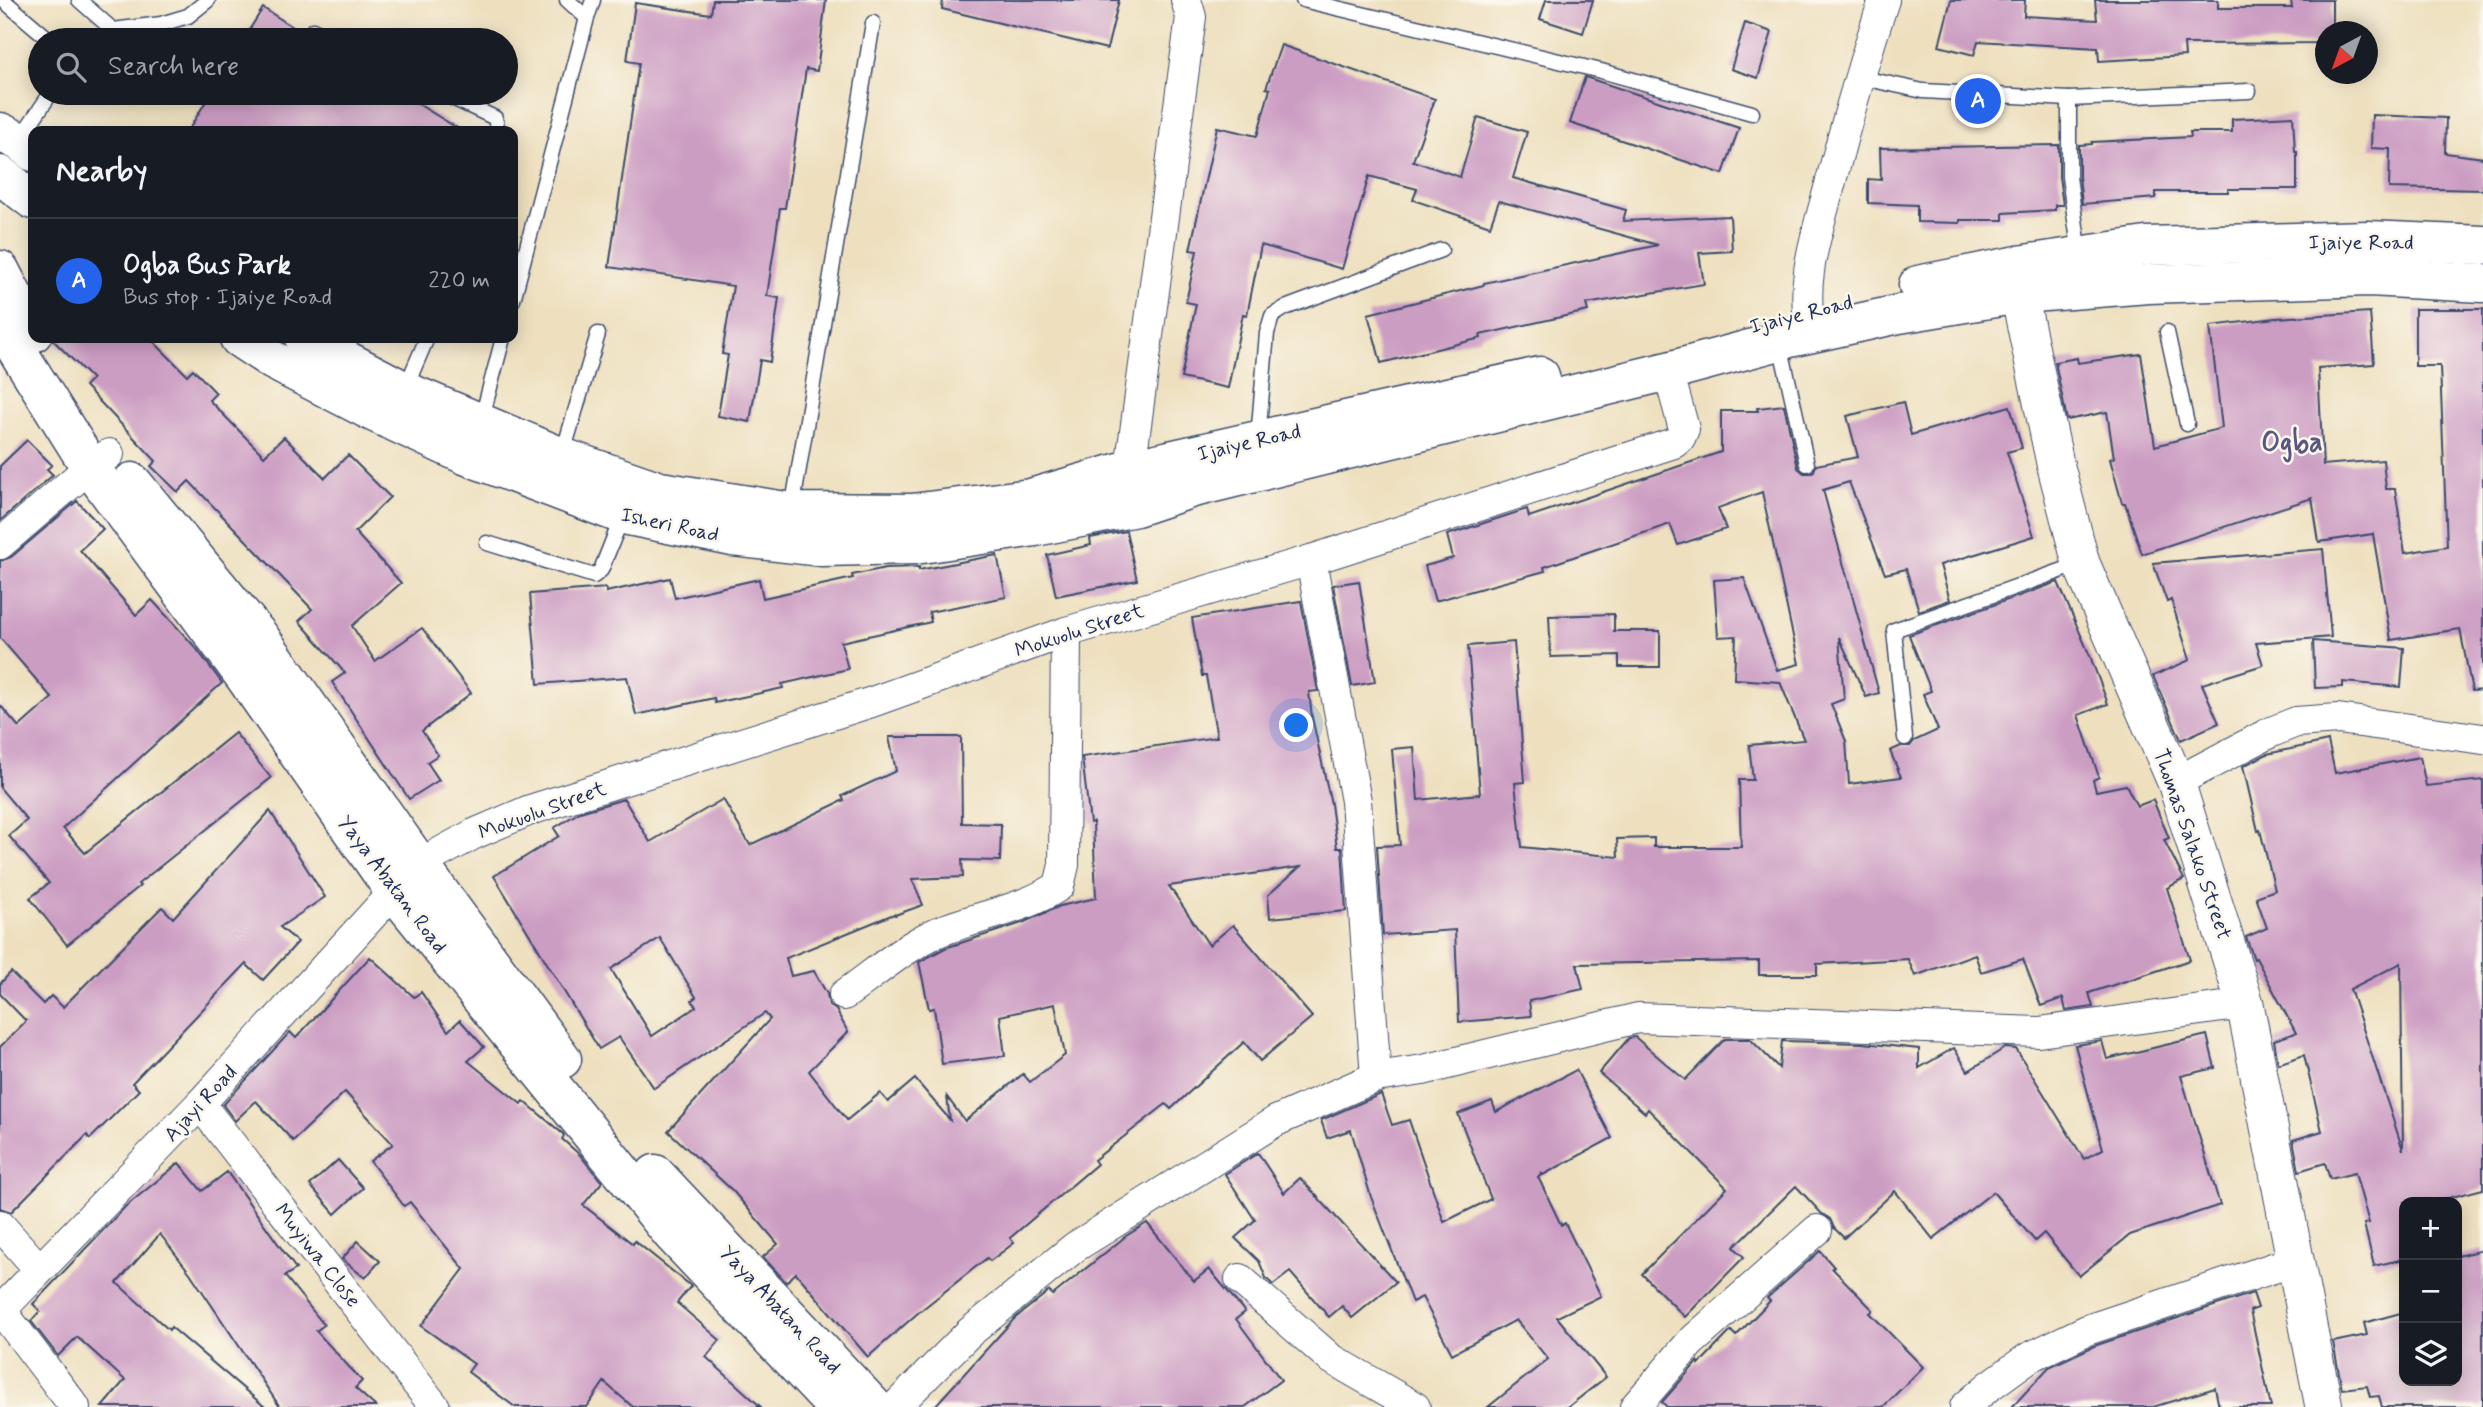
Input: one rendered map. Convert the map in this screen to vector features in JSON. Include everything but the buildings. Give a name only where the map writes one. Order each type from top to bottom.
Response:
[{"type":"main road","points":[[0,175],[28,196]]},
{"type":"main road","name":"Ijaiye Road","points":[[2018,280],[2080,256],[2146,246],[2354,240],[2483,245]]},
{"type":"main road","points":[[0,270],[28,323]]},
{"type":"main road","name":"Ijaiye Road","points":[[1136,506],[1193,488],[1668,371],[1799,329],[1896,289],[2018,280],[2148,285],[2369,277],[2483,283]]},
{"type":"main road","name":"Yaya Abatan Road","points":[[0,323],[99,461],[259,636],[407,877],[673,1235],[836,1407]]},
{"type":"main road","name":"Ijaiye Road","points":[[1130,469],[1728,333],[1799,329]]},
{"type":"main road","name":"Yaya Abatan Road","points":[[39,343],[99,461]]},
{"type":"main road","name":"Isheri Road","points":[[247,343],[274,361],[465,456],[623,516],[732,537],[821,547],[915,545],[1035,527],[1136,506]]},
{"type":"main road","name":"Isheri Road","points":[[314,343],[405,391],[562,457],[660,491],[792,512],[912,513],[1031,498],[1130,469]]},
{"type":"main road","name":"Yaya Abatan Road","points":[[407,877],[670,1192],[874,1407]]},
{"type":"street","points":[[1136,506],[1130,469],[1191,17],[1185,0]]},
{"type":"street","points":[[1799,329],[1807,273],[1858,77],[1884,0]]},
{"type":"street","name":"Thomas Salako Street","points":[[2018,280],[2055,463],[2081,563],[2176,782],[2245,1004],[2324,1407]]},
{"type":"street","name":"Mokuolu Street","points":[[407,877],[474,834],[530,810],[872,702],[1066,632],[1311,560],[1674,443],[1684,429],[1668,371]]},
{"type":"street","points":[[0,544],[99,461]]},
{"type":"street","points":[[1311,560],[1356,801],[1376,1077]]},
{"type":"street","points":[[844,995],[936,933],[1042,897],[1059,886],[1064,865],[1066,632]]},
{"type":"street","points":[[2176,782],[2269,733],[2296,722],[2337,719],[2483,739]]},
{"type":"street","name":"Ajayi Road","points":[[0,1310],[201,1104],[407,877]]},
{"type":"street","points":[[895,1407],[969,1333],[1075,1247],[1276,1121],[1376,1077],[1423,1070],[1638,1018],[2039,1032],[2245,1004]]},
{"type":"street","name":"Muyiwa Close","points":[[201,1104],[435,1407]]},
{"type":"street","points":[[0,1225],[39,1269]]},
{"type":"street","points":[[1635,1407],[1690,1343],[1817,1230]]},
{"type":"street","points":[[1965,1407],[2028,1358],[2087,1330],[2294,1261]]},
{"type":"street","points":[[1240,1279],[1329,1358],[1401,1403]]},
{"type":"street","points":[[0,1310],[75,1407]]},
{"type":"lane","points":[[2,0],[36,28]]},
{"type":"lane","points":[[79,0],[111,28]]},
{"type":"lane","points":[[129,28],[161,24],[188,16],[208,0]]},
{"type":"lane","points":[[567,0],[587,18]]},
{"type":"lane","points":[[518,281],[593,0]]},
{"type":"lane","points":[[1303,0],[1561,61],[1752,113]]},
{"type":"lane","points":[[792,512],[873,23]]},
{"type":"lane","points":[[1858,77],[1923,91],[2069,99],[2249,91]]},
{"type":"lane","points":[[2069,99],[2069,177],[2080,256]]},
{"type":"lane","points":[[17,141],[42,105]]},
{"type":"lane","points":[[467,105],[495,118],[497,126]]},
{"type":"lane","points":[[1258,440],[1267,333],[1272,316],[1285,308],[1441,250]]},
{"type":"lane","points":[[1799,329],[1807,464]]},
{"type":"lane","points":[[2167,332],[2187,424]]},
{"type":"lane","points":[[562,457],[598,334]]},
{"type":"lane","points":[[405,391],[425,343]]},
{"type":"lane","points":[[483,425],[485,405],[502,343]]},
{"type":"lane","points":[[487,543],[594,576],[601,570],[623,516]]},
{"type":"lane","points":[[1906,738],[1894,630],[2081,563]]},
{"type":"place","name":"Ogba Bus Park","points":[[1978,101]]},
{"type":"district","name":"Ogba","points":[[2292,441]]}]
